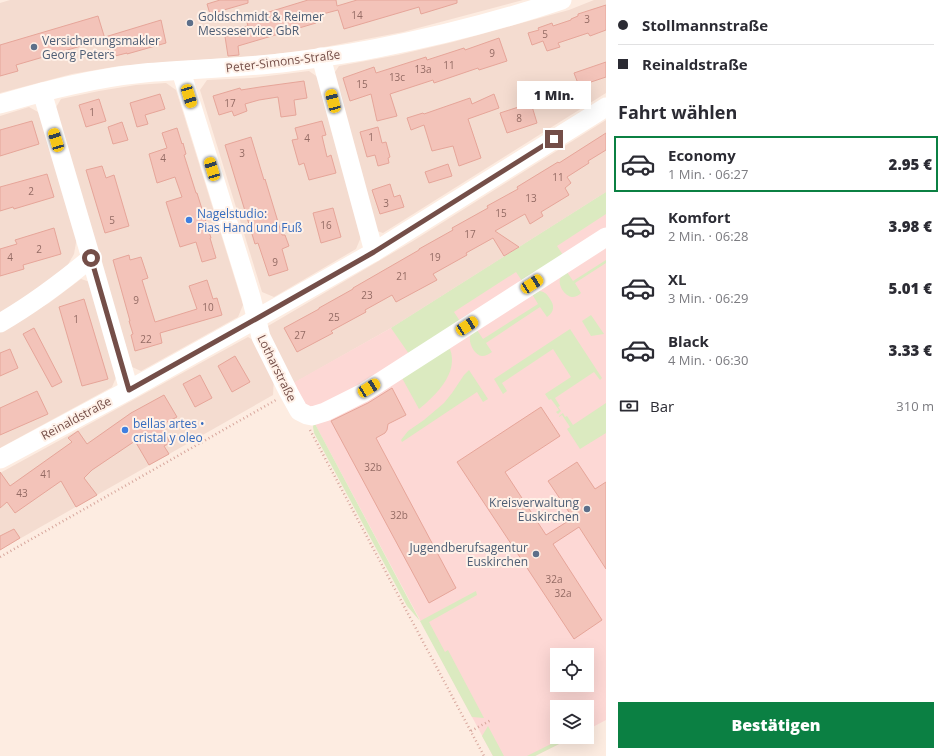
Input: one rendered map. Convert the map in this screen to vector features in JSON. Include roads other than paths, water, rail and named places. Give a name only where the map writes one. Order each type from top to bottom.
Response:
[{"type":"street","name":"Peter-Simons-Straße","points":[[0,104],[42,92],[99,79],[145,73],[261,65],[377,48],[429,37],[506,17],[562,0]]},
{"type":"street","points":[[321,57],[374,252]]},
{"type":"street","name":"Lotharstraße","points":[[181,71],[251,297],[261,337],[299,411],[307,415],[312,416],[325,412],[362,393],[606,237]]},
{"type":"street","points":[[42,92],[129,390]]},
{"type":"street","name":"Reinaldstraße","points":[[0,459],[129,390],[374,252],[606,107]]},
{"type":"street","points":[[0,323],[55,287],[91,258]]},
{"type":"place","name":"Goldschmidt & Reimer Messeservice GbR","points":[[190,23]]},
{"type":"place","name":"Versicherungsmakler Georg Peters","points":[[34,47]]},
{"type":"place","name":"Nagelstudio: Pias Hand und Fuß","points":[[189,220]]},
{"type":"place","name":"bellas artes • cristal y oleo","points":[[125,430]]},
{"type":"place","name":"Kreisverwaltung Euskirchen","points":[[587,509]]},
{"type":"place","name":"Jugendberufsagentur Euskirchen","points":[[536,554]]}]
